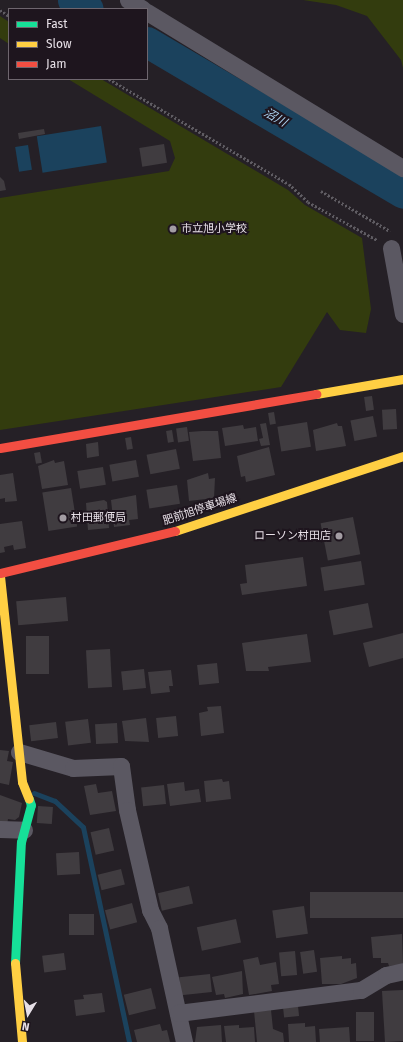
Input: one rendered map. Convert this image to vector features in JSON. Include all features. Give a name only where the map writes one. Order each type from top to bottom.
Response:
[{"type":"street","points":[[128,0],[141,8]]},
{"type":"street","points":[[148,13],[403,168]]},
{"type":"street","points":[[394,241],[403,314]]},
{"type":"street","points":[[0,448],[403,379]]},
{"type":"street","name":"肥前旭停車場線","points":[[0,573],[175,531],[403,456]]},
{"type":"street","points":[[0,576],[22,782],[30,805],[24,830],[15,971],[22,1042]]},
{"type":"street","points":[[19,752],[72,768],[121,766],[127,810],[146,894],[159,928],[184,1042]]},
{"type":"street","points":[[0,830],[24,830]]},
{"type":"street","points":[[178,1013],[361,990],[386,975],[403,971]]},
{"type":"path","points":[[111,80],[289,184],[308,202],[394,241]]},
{"type":"path","points":[[321,190],[394,241]]},
{"type":"green space","points":[[303,0],[403,0],[403,68],[401,60],[367,16],[336,5]]},
{"type":"green space","points":[[0,16],[8,21],[8,43],[0,38]]},
{"type":"green space","name":"市立旭小学校","points":[[70,80],[103,80],[288,190],[305,205],[362,238],[371,309],[366,333],[340,330],[327,312],[281,387],[0,430],[0,198],[169,171],[175,158],[170,141]]},
{"type":"water","points":[[101,126],[107,163],[43,173],[37,136]]},
{"type":"water","points":[[28,145],[32,170],[19,172],[15,147]]},
{"type":"building","points":[[44,129],[45,134],[19,139],[18,133]]},
{"type":"building","points":[[164,144],[167,163],[142,167],[139,148]]},
{"type":"building","points":[[0,177],[4,181],[6,190],[0,191]]},
{"type":"building","points":[[372,396],[374,410],[366,411],[364,397]]},
{"type":"building","points":[[396,409],[397,429],[383,430],[382,410]]},
{"type":"building","points":[[274,412],[276,424],[270,425],[268,413]]},
{"type":"building","points":[[373,416],[377,437],[354,441],[350,420]]},
{"type":"building","points":[[307,422],[311,447],[281,451],[277,427]]},
{"type":"building","points":[[266,423],[270,445],[261,446],[259,439],[263,438],[260,424]]},
{"type":"building","points":[[337,423],[338,426],[342,426],[346,446],[316,451],[313,430]]},
{"type":"building","points":[[243,425],[244,429],[256,427],[258,441],[225,446],[222,428]]},
{"type":"building","points":[[187,427],[189,441],[178,442],[176,429]]},
{"type":"building","points":[[172,430],[174,442],[168,443],[166,431]]},
{"type":"building","points":[[218,431],[221,458],[193,461],[189,432]]},
{"type":"building","points":[[131,437],[133,449],[127,450],[125,438]]},
{"type":"building","points":[[98,442],[99,456],[87,458],[86,444]]},
{"type":"building","points":[[269,447],[275,475],[246,482],[245,476],[241,477],[237,456]]},
{"type":"building","points":[[176,449],[180,469],[150,474],[147,455]]},
{"type":"building","points":[[40,452],[42,463],[36,464],[34,453]]},
{"type":"building","points":[[54,460],[55,463],[64,461],[68,485],[42,489],[38,466]]},
{"type":"building","points":[[136,460],[139,477],[112,481],[109,465]]},
{"type":"building","points":[[103,467],[106,485],[80,489],[77,471]]},
{"type":"building","points":[[13,473],[17,501],[5,502],[5,498],[0,499],[0,475]]},
{"type":"building","points":[[208,473],[209,479],[215,478],[214,498],[189,501],[187,480]]},
{"type":"building","points":[[177,485],[180,504],[149,509],[146,490]]},
{"type":"building","points":[[71,488],[77,527],[48,531],[42,493]]},
{"type":"building","points":[[136,495],[138,519],[129,520],[130,525],[114,527],[111,500]]},
{"type":"building","points":[[104,500],[107,502],[109,528],[88,530],[86,503]]},
{"type":"building","points":[[353,517],[360,554],[328,561],[321,523]]},
{"type":"building","points":[[22,521],[26,548],[14,550],[13,545],[4,547],[5,552],[0,553],[0,524]]},
{"type":"building","points":[[303,557],[307,586],[242,595],[240,584],[247,583],[245,565]]},
{"type":"building","points":[[361,561],[365,585],[324,591],[321,567]]},
{"type":"building","points":[[66,597],[68,621],[18,625],[16,601]]},
{"type":"building","points":[[368,603],[373,628],[334,635],[329,611]]},
{"type":"building","points":[[403,633],[403,658],[369,667],[363,643]]},
{"type":"building","points":[[307,634],[311,662],[268,667],[269,671],[246,671],[242,643]]},
{"type":"building","points":[[26,636],[49,636],[49,674],[26,674]]},
{"type":"building","points":[[110,649],[112,687],[88,688],[86,650]]},
{"type":"building","points":[[217,663],[219,683],[199,685],[197,665]]},
{"type":"building","points":[[144,669],[146,688],[123,690],[121,671]]},
{"type":"building","points":[[171,670],[173,686],[169,686],[170,692],[151,694],[148,672]]},
{"type":"building","points":[[221,706],[224,733],[201,736],[199,713],[208,711],[207,707]]},
{"type":"building","points":[[176,716],[178,736],[158,738],[156,718]]},
{"type":"building","points":[[146,718],[149,742],[125,741],[122,721]]},
{"type":"building","points":[[88,719],[91,743],[68,746],[65,722]]},
{"type":"building","points":[[56,722],[58,738],[31,741],[29,725]]},
{"type":"building","points":[[117,723],[118,743],[96,744],[95,724]]},
{"type":"building","points":[[0,750],[9,751],[7,761],[13,762],[9,785],[0,783]]},
{"type":"building","points":[[222,779],[223,782],[229,781],[231,799],[206,802],[204,781]]},
{"type":"building","points":[[184,782],[185,791],[199,789],[201,802],[170,806],[167,784]]},
{"type":"building","points":[[96,784],[98,793],[112,791],[116,811],[90,815],[84,786]]},
{"type":"building","points":[[164,785],[166,804],[143,806],[141,787]]},
{"type":"building","points":[[0,795],[22,803],[19,817],[15,820],[8,819],[7,825],[0,823]]},
{"type":"building","points":[[38,806],[53,807],[52,824],[37,823]]},
{"type":"building","points":[[109,828],[114,850],[96,855],[90,832]]},
{"type":"building","points":[[79,852],[80,874],[57,875],[56,853]]},
{"type":"building","points":[[121,869],[125,885],[102,890],[98,875]]},
{"type":"building","points":[[189,886],[193,904],[162,911],[158,893]]},
{"type":"building","points":[[310,892],[403,892],[403,918],[310,918]]},
{"type":"building","points":[[132,903],[137,922],[110,930],[105,910]]},
{"type":"building","points":[[304,906],[308,934],[276,938],[272,910]]},
{"type":"building","points":[[69,914],[94,914],[94,935],[69,935]]},
{"type":"building","points":[[236,919],[241,942],[202,951],[197,927]]},
{"type":"building","points":[[402,934],[403,965],[389,966],[388,963],[381,963],[381,958],[373,958],[371,937]]},
{"type":"building","points":[[314,950],[317,972],[303,974],[300,952]]},
{"type":"building","points":[[295,951],[297,975],[281,976],[279,952]]},
{"type":"building","points":[[64,953],[66,970],[44,973],[42,956]]},
{"type":"building","points":[[342,956],[342,959],[351,958],[351,964],[356,963],[357,978],[341,984],[322,984],[320,958]]},
{"type":"building","points":[[258,957],[260,965],[276,962],[279,984],[271,985],[272,991],[249,995],[243,960]]},
{"type":"building","points":[[242,971],[243,994],[225,998],[224,994],[216,995],[212,977]]},
{"type":"building","points":[[210,974],[212,992],[181,995],[179,977]]},
{"type":"building","points":[[151,988],[156,1008],[129,1015],[124,995]]},
{"type":"building","points":[[403,990],[403,1041],[385,1042],[382,991]]},
{"type":"building","points":[[102,993],[105,1012],[76,1016],[74,1000],[84,999],[83,995]]},
{"type":"building","points":[[298,1006],[299,1016],[284,1018],[283,1008]]},
{"type":"building","points":[[271,1010],[273,1029],[283,1033],[284,1042],[257,1042],[254,1011]]},
{"type":"building","points":[[356,1012],[374,1012],[374,1041],[356,1041]]},
{"type":"building","points":[[305,1023],[305,1027],[315,1026],[316,1042],[289,1042],[288,1024]]},
{"type":"building","points":[[160,1024],[162,1031],[167,1030],[170,1042],[137,1042],[134,1030]]},
{"type":"building","points":[[221,1025],[222,1042],[195,1042],[197,1027]]},
{"type":"building","points":[[239,1025],[239,1028],[254,1027],[255,1042],[226,1042],[224,1026]]},
{"type":"building","points":[[349,1027],[350,1042],[320,1042],[319,1029]]},
{"type":"waterway","name":"沼川","points":[[73,0],[86,8]]},
{"type":"waterway","name":"沼川","points":[[148,43],[403,193]]},
{"type":"waterway","points":[[34,793],[55,801],[83,827],[129,1042]]},
{"type":"traffic: fast","points":[[15,963],[21,842],[31,805],[29,799]]},
{"type":"traffic: slow","points":[[316,394],[403,379]]},
{"type":"traffic: slow","points":[[175,531],[403,456]]},
{"type":"traffic: slow","points":[[0,576],[22,782],[29,799]]},
{"type":"traffic: slow","points":[[15,963],[22,1042]]},
{"type":"traffic: jam","points":[[0,448],[316,394]]},
{"type":"traffic: jam","points":[[0,573],[175,531]]},
{"type":"place","name":"市立旭小学校","points":[[173,229]]},
{"type":"place","name":"村田郵便局","points":[[63,518]]},
{"type":"place","name":"ローソン村田店","points":[[339,536]]}]
